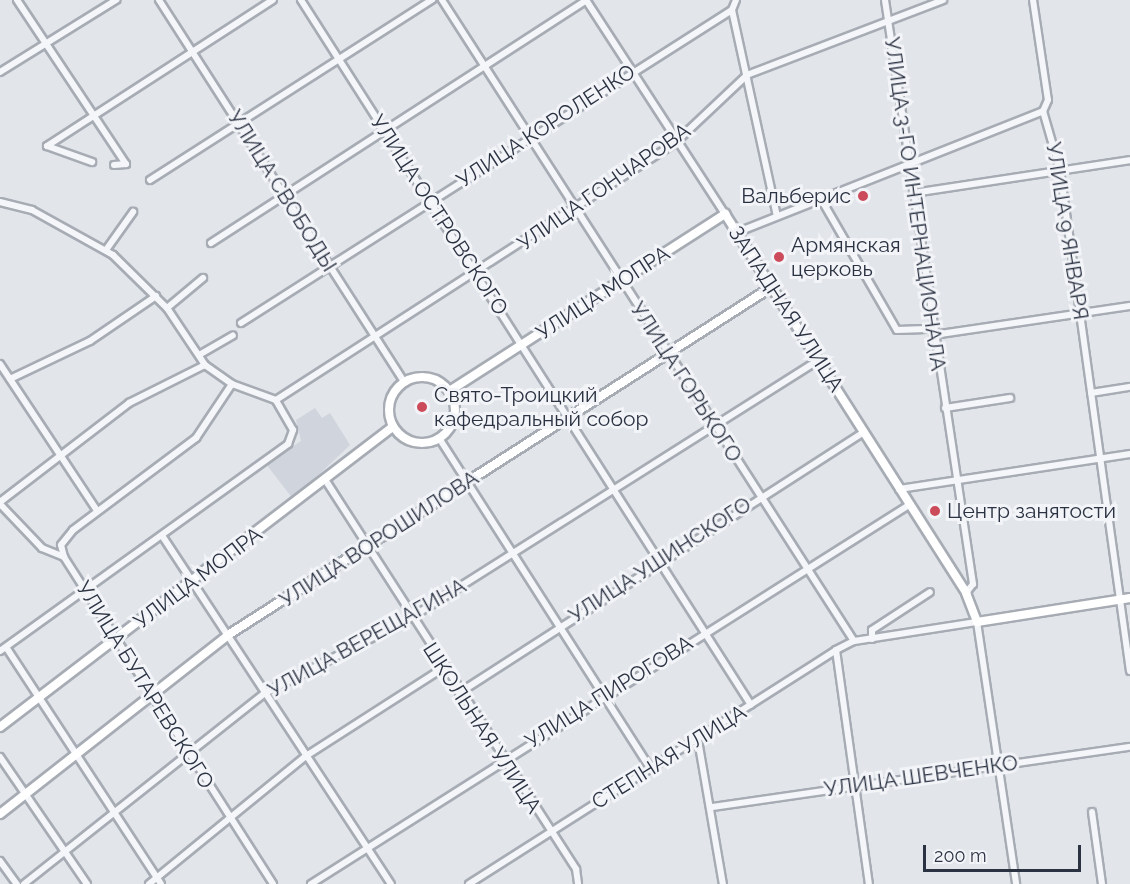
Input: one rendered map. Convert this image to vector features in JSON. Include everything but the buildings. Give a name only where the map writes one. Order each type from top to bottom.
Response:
[{"type":"main road","name":"ЗАПАДНАЯ УЛИЦА","points":[[725,214],[773,286],[966,593],[977,622]]},
{"type":"main road","name":"УЛИЦА МОПРА","points":[[451,390],[725,214]]},
{"type":"main road","name":"УЛИЦА ВОРОШИЛОВА","points":[[0,814],[149,693],[228,635],[368,549],[467,481],[773,286]]},
{"type":"main road","points":[[435,380],[451,390],[456,414],[439,438],[416,441],[392,427],[388,409],[405,383],[435,380]]},
{"type":"main road","name":"УЛИЦА МОПРА","points":[[0,727],[326,482],[333,467],[392,427]]},
{"type":"main road","name":"СТЕПНАЯ УЛИЦА","points":[[977,622],[1130,598]]},
{"type":"street","points":[[16,0],[126,164],[114,165]]},
{"type":"street","points":[[0,72],[116,0]]},
{"type":"street","name":"УЛИЦА СВОБОДЫ","points":[[159,0],[194,51],[405,383]]},
{"type":"street","points":[[92,162],[48,146],[273,0]]},
{"type":"street","name":"УЛИЦА ОСТРОВСКОГО","points":[[301,0],[429,202],[524,344],[568,418],[751,705]]},
{"type":"street","points":[[150,180],[432,0]]},
{"type":"street","name":"УЛИЦА ГОРЬКОГО","points":[[442,0],[854,641]]},
{"type":"street","points":[[211,243],[586,0]]},
{"type":"street","name":"ЗАПАДНАЯ УЛИЦА","points":[[586,0],[676,142],[725,214]]},
{"type":"street","points":[[738,0],[732,10],[777,216]]},
{"type":"street","name":"УЛИЦА 3-ГО ИНТЕРНАЦИОНАЛА","points":[[885,0],[933,332],[973,584],[966,593]]},
{"type":"street","name":"УЛИЦА ГОНЧАРОВА","points":[[276,400],[576,210],[676,142],[747,75],[943,0]]},
{"type":"street","name":"УЛИЦА 9 ЯНВАРЯ","points":[[1033,0],[1048,100],[1043,111],[1060,170],[1130,671]]},
{"type":"street","name":"УЛИЦА КОРОЛЕНКО","points":[[241,323],[532,138],[631,71],[732,10]]},
{"type":"street","points":[[738,232],[1043,111]]},
{"type":"street","points":[[913,194],[1130,160]]},
{"type":"street","points":[[821,199],[899,332],[933,332],[1130,306]]},
{"type":"street","points":[[0,202],[32,210],[106,250],[167,308],[205,365],[232,384],[276,400],[293,438],[163,537],[3,649],[39,697],[159,881]]},
{"type":"street","points":[[106,250],[133,212]]},
{"type":"street","points":[[167,308],[203,278]]},
{"type":"street","points":[[10,379],[101,334],[156,296]]},
{"type":"street","points":[[200,355],[232,335]]},
{"type":"street","name":"УЛИЦА ВЕРЕЩАГИНА","points":[[24,884],[67,854],[188,753],[265,693],[412,617],[819,360]]},
{"type":"street","points":[[0,364],[96,509]]},
{"type":"street","points":[[0,503],[60,454],[156,385],[205,365]]},
{"type":"street","points":[[64,557],[62,545],[96,509],[196,438],[232,384]]},
{"type":"street","points":[[1090,393],[1130,387]]},
{"type":"street","points":[[945,408],[1011,398]]},
{"type":"street","name":"УЛИЦА УШИНСКОГО","points":[[459,693],[558,626],[864,432]]},
{"type":"street","points":[[439,438],[651,769]]},
{"type":"street","points":[[899,489],[1130,454]]},
{"type":"street","name":"ШКОЛЬНАЯ УЛИЦА","points":[[326,482],[502,761],[576,869],[578,884]]},
{"type":"street","name":"УЛИЦА БУТАРЕВСКОГО","points":[[0,503],[42,548],[64,557],[273,884]]},
{"type":"street","name":"УЛИЦА ПИРОГОВА","points":[[311,884],[366,846],[604,697],[704,631],[909,505]]},
{"type":"street","points":[[163,537],[391,884]]},
{"type":"street","points":[[872,639],[872,630],[930,592]]},
{"type":"street","points":[[977,622],[1016,884]]},
{"type":"street","name":"СТЕПНАЯ УЛИЦА","points":[[469,884],[836,650],[854,641],[977,622]]},
{"type":"street","points":[[836,650],[869,884]]},
{"type":"street","points":[[149,884],[159,881],[230,818],[306,756],[443,668]]},
{"type":"street","points":[[698,740],[712,807],[723,884]]},
{"type":"street","name":"УЛИЦА ШЕВЧЕНКО","points":[[712,807],[854,784],[1130,747]]},
{"type":"street","points":[[0,757],[87,884]]},
{"type":"street","points":[[1092,812],[1102,884]]},
{"type":"street","points":[[0,861],[17,884]]},
{"type":"shaded area","points":[[315,408],[322,418],[330,413],[350,445],[293,499],[266,464],[301,441],[296,420]]},
{"type":"place","name":"Вальберис","points":[[863,196]]},
{"type":"place","name":"Армянская церковь","points":[[779,257]]},
{"type":"place","name":"Свято-Троицкий кафедральный собор","points":[[422,407]]},
{"type":"place","name":"Центр занятости","points":[[935,511]]}]
